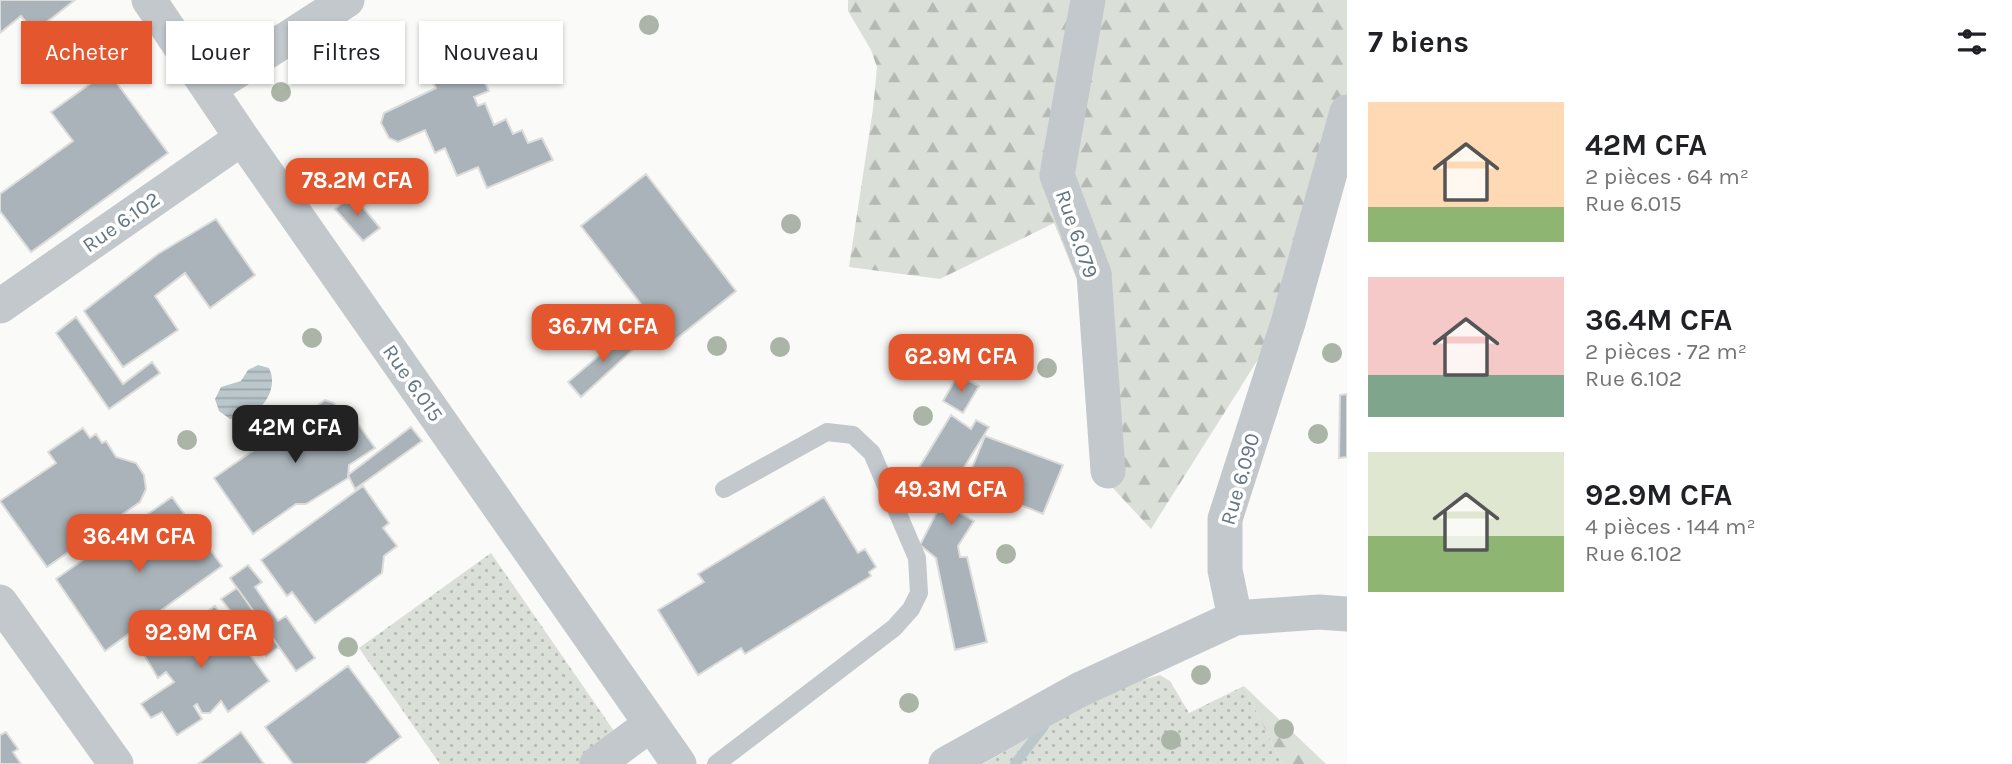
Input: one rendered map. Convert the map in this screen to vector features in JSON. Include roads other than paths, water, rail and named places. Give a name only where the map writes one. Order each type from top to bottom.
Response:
[{"type":"street","name":"Rue 6.015","points":[[149,0],[242,138],[680,764]]},
{"type":"street","points":[[209,89],[347,0]]},
{"type":"street","name":"Rue 6.079","points":[[1088,0],[1057,175],[1094,274],[1108,471]]},
{"type":"street","name":"Rue 6.090","points":[[1235,618],[1225,570],[1225,519],[1288,323],[1347,111]]},
{"type":"street","name":"Rue 6.102","points":[[0,306],[242,138]]},
{"type":"street","points":[[0,601],[116,764]]},
{"type":"street","points":[[946,764],[1079,690],[1235,618],[1319,612],[1347,614]]},
{"type":"street","points":[[597,764],[652,724]]},
{"type":"lane","points":[[716,764],[894,628],[911,609],[919,593],[917,558],[872,453],[853,435],[827,432],[724,489]]},
{"type":"waterway","points":[[1015,764],[1044,726]]}]
